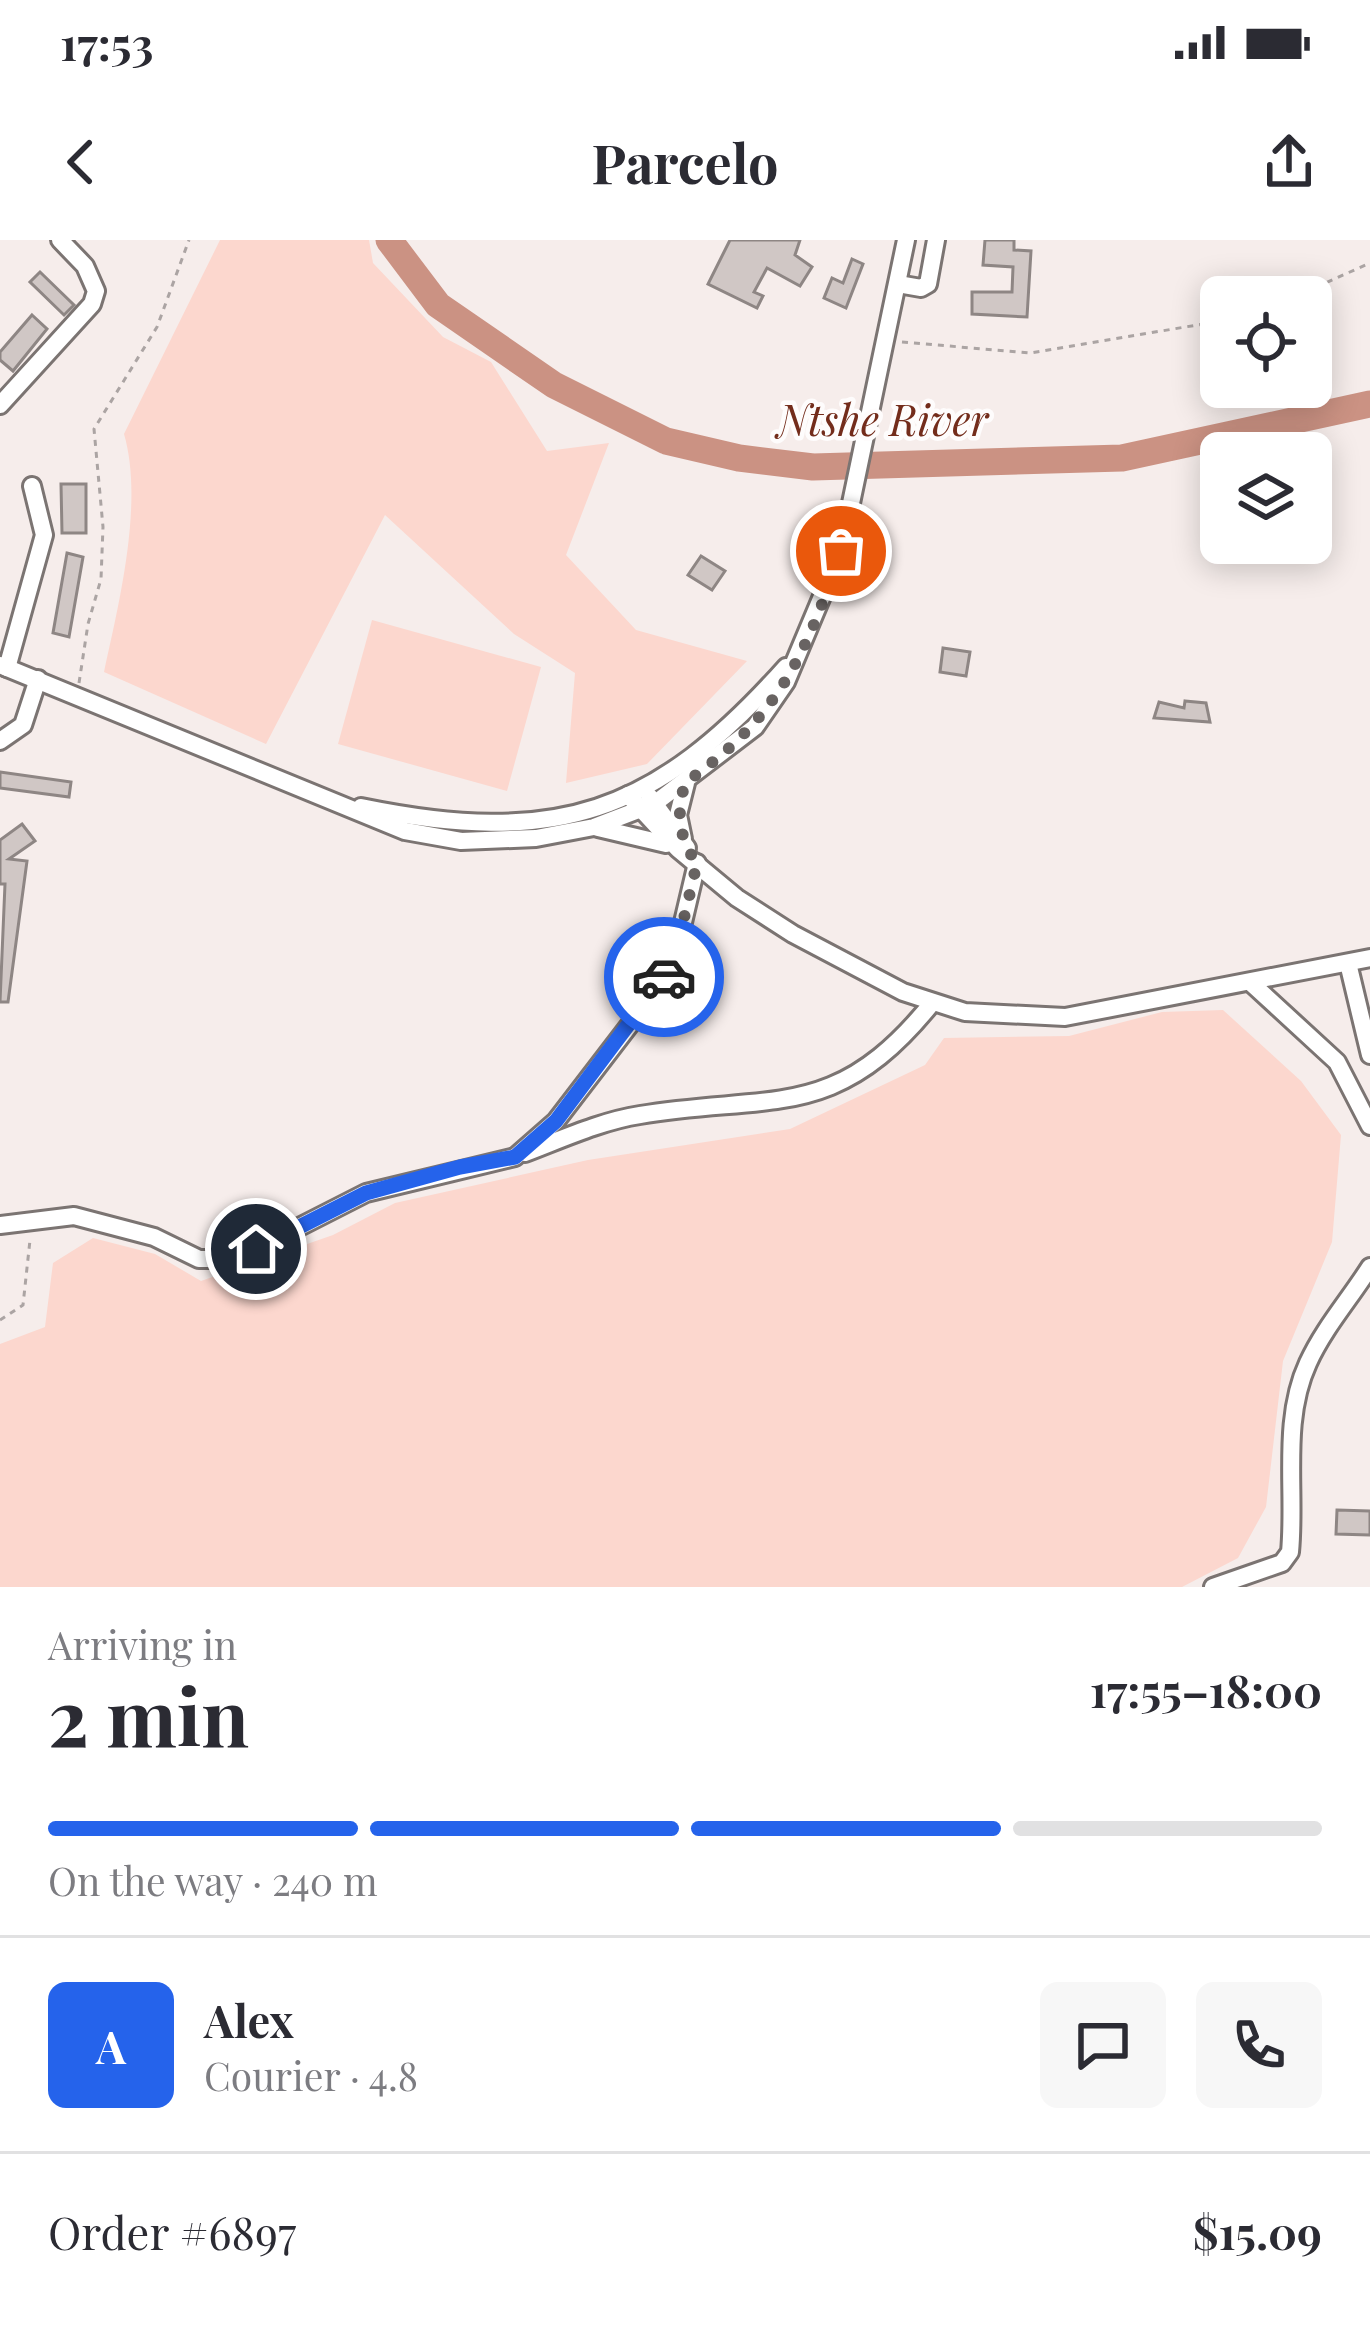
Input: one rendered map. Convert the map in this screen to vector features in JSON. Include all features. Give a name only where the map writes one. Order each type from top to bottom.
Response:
[{"type":"street","points":[[0,405],[92,304],[96,291],[85,266],[60,240]]},
{"type":"street","points":[[320,798],[483,826],[562,818],[641,799],[686,782],[755,727],[786,682],[825,597],[849,520],[906,240]]},
{"type":"street","points":[[898,284],[921,288],[928,284],[936,240]]},
{"type":"street","points":[[32,486],[44,535],[3,666],[405,831],[461,841],[536,838],[594,827],[635,833],[687,854]]},
{"type":"street","points":[[594,827],[641,799],[726,733],[794,658]]},
{"type":"street","points":[[0,741],[23,725],[38,679]]},
{"type":"street","points":[[515,1157],[556,1121],[661,984],[676,952],[687,854],[679,814],[686,782]]},
{"type":"street","points":[[641,799],[687,854],[737,898],[793,934],[932,1003],[1006,1018],[1065,1017],[1370,958]]},
{"type":"street","points":[[1348,963],[1370,1054]]},
{"type":"street","points":[[1250,982],[1337,1062],[1370,1126]]},
{"type":"street","points":[[0,1225],[74,1216],[154,1237],[199,1259],[256,1249],[366,1193],[515,1157],[634,1116],[813,1096],[871,1065],[932,1003]]},
{"type":"street","points":[[1213,1587],[1282,1563],[1290,1552],[1292,1441],[1305,1368],[1327,1326],[1370,1268]]},
{"type":"path","points":[[77,697],[88,624],[101,579],[103,527],[94,429],[158,327],[189,240]]},
{"type":"path","points":[[1332,280],[1370,262]]},
{"type":"path","points":[[883,340],[1030,353],[1200,325]]},
{"type":"path","points":[[0,1320],[23,1305],[31,1220]]},
{"type":"shaded area","points":[[220,240],[369,240],[373,263],[443,337],[491,362],[547,451],[609,443],[566,555],[636,630],[747,661],[647,764],[566,783],[575,673],[514,634],[385,515],[266,744],[104,672],[130,521],[124,434]]},
{"type":"shaded area","points":[[372,620],[541,667],[507,791],[338,744]]},
{"type":"shaded area","points":[[1223,1010],[1301,1081],[1341,1135],[1332,1242],[1283,1361],[1266,1507],[1238,1558],[1182,1587],[0,1587],[0,1344],[45,1327],[53,1263],[93,1238],[155,1254],[201,1281],[333,1235],[395,1203],[588,1160],[790,1129],[925,1065],[944,1038],[1069,1036],[1162,1012]]},
{"type":"building","points":[[730,240],[800,240],[795,255],[812,267],[800,286],[767,268],[754,292],[763,296],[757,308],[708,284]]},
{"type":"building","points":[[985,240],[1014,240],[1014,250],[1031,251],[1027,317],[972,314],[972,292],[1012,292],[1013,267],[983,265]]},
{"type":"building","points":[[852,259],[863,264],[846,308],[824,298],[832,278],[843,283]]},
{"type":"building","points":[[40,272],[74,305],[64,315],[30,282]]},
{"type":"building","points":[[32,315],[47,329],[13,371],[0,360],[0,352]]},
{"type":"building","points":[[61,484],[86,484],[86,533],[62,533]]},
{"type":"building","points":[[67,553],[83,557],[69,637],[53,633]]},
{"type":"building","points":[[701,556],[725,571],[712,590],[688,575]]},
{"type":"building","points":[[943,648],[970,652],[966,676],[940,672]]},
{"type":"building","points":[[1185,701],[1206,703],[1210,722],[1154,718],[1159,702],[1184,708]]},
{"type":"building","points":[[0,772],[71,782],[69,797],[0,788]]},
{"type":"building","points":[[22,824],[35,841],[9,859],[27,861],[8,1002],[0,1002],[5,884],[0,884],[0,840]]},
{"type":"building","points":[[1337,1510],[1370,1511],[1370,1535],[1336,1534]]},
{"type":"waterway","name":"Ntshe River","points":[[389,240],[438,305],[554,385],[666,441],[739,458],[813,467],[1122,458],[1370,404]]},
{"type":"way so far","points":[[664,977],[676,952],[697,863],[683,842],[679,814],[686,782],[735,746],[775,701],[811,629],[841,551]]},
{"type":"route","points":[[256,1249],[366,1193],[515,1157],[556,1121],[664,977]]}]
